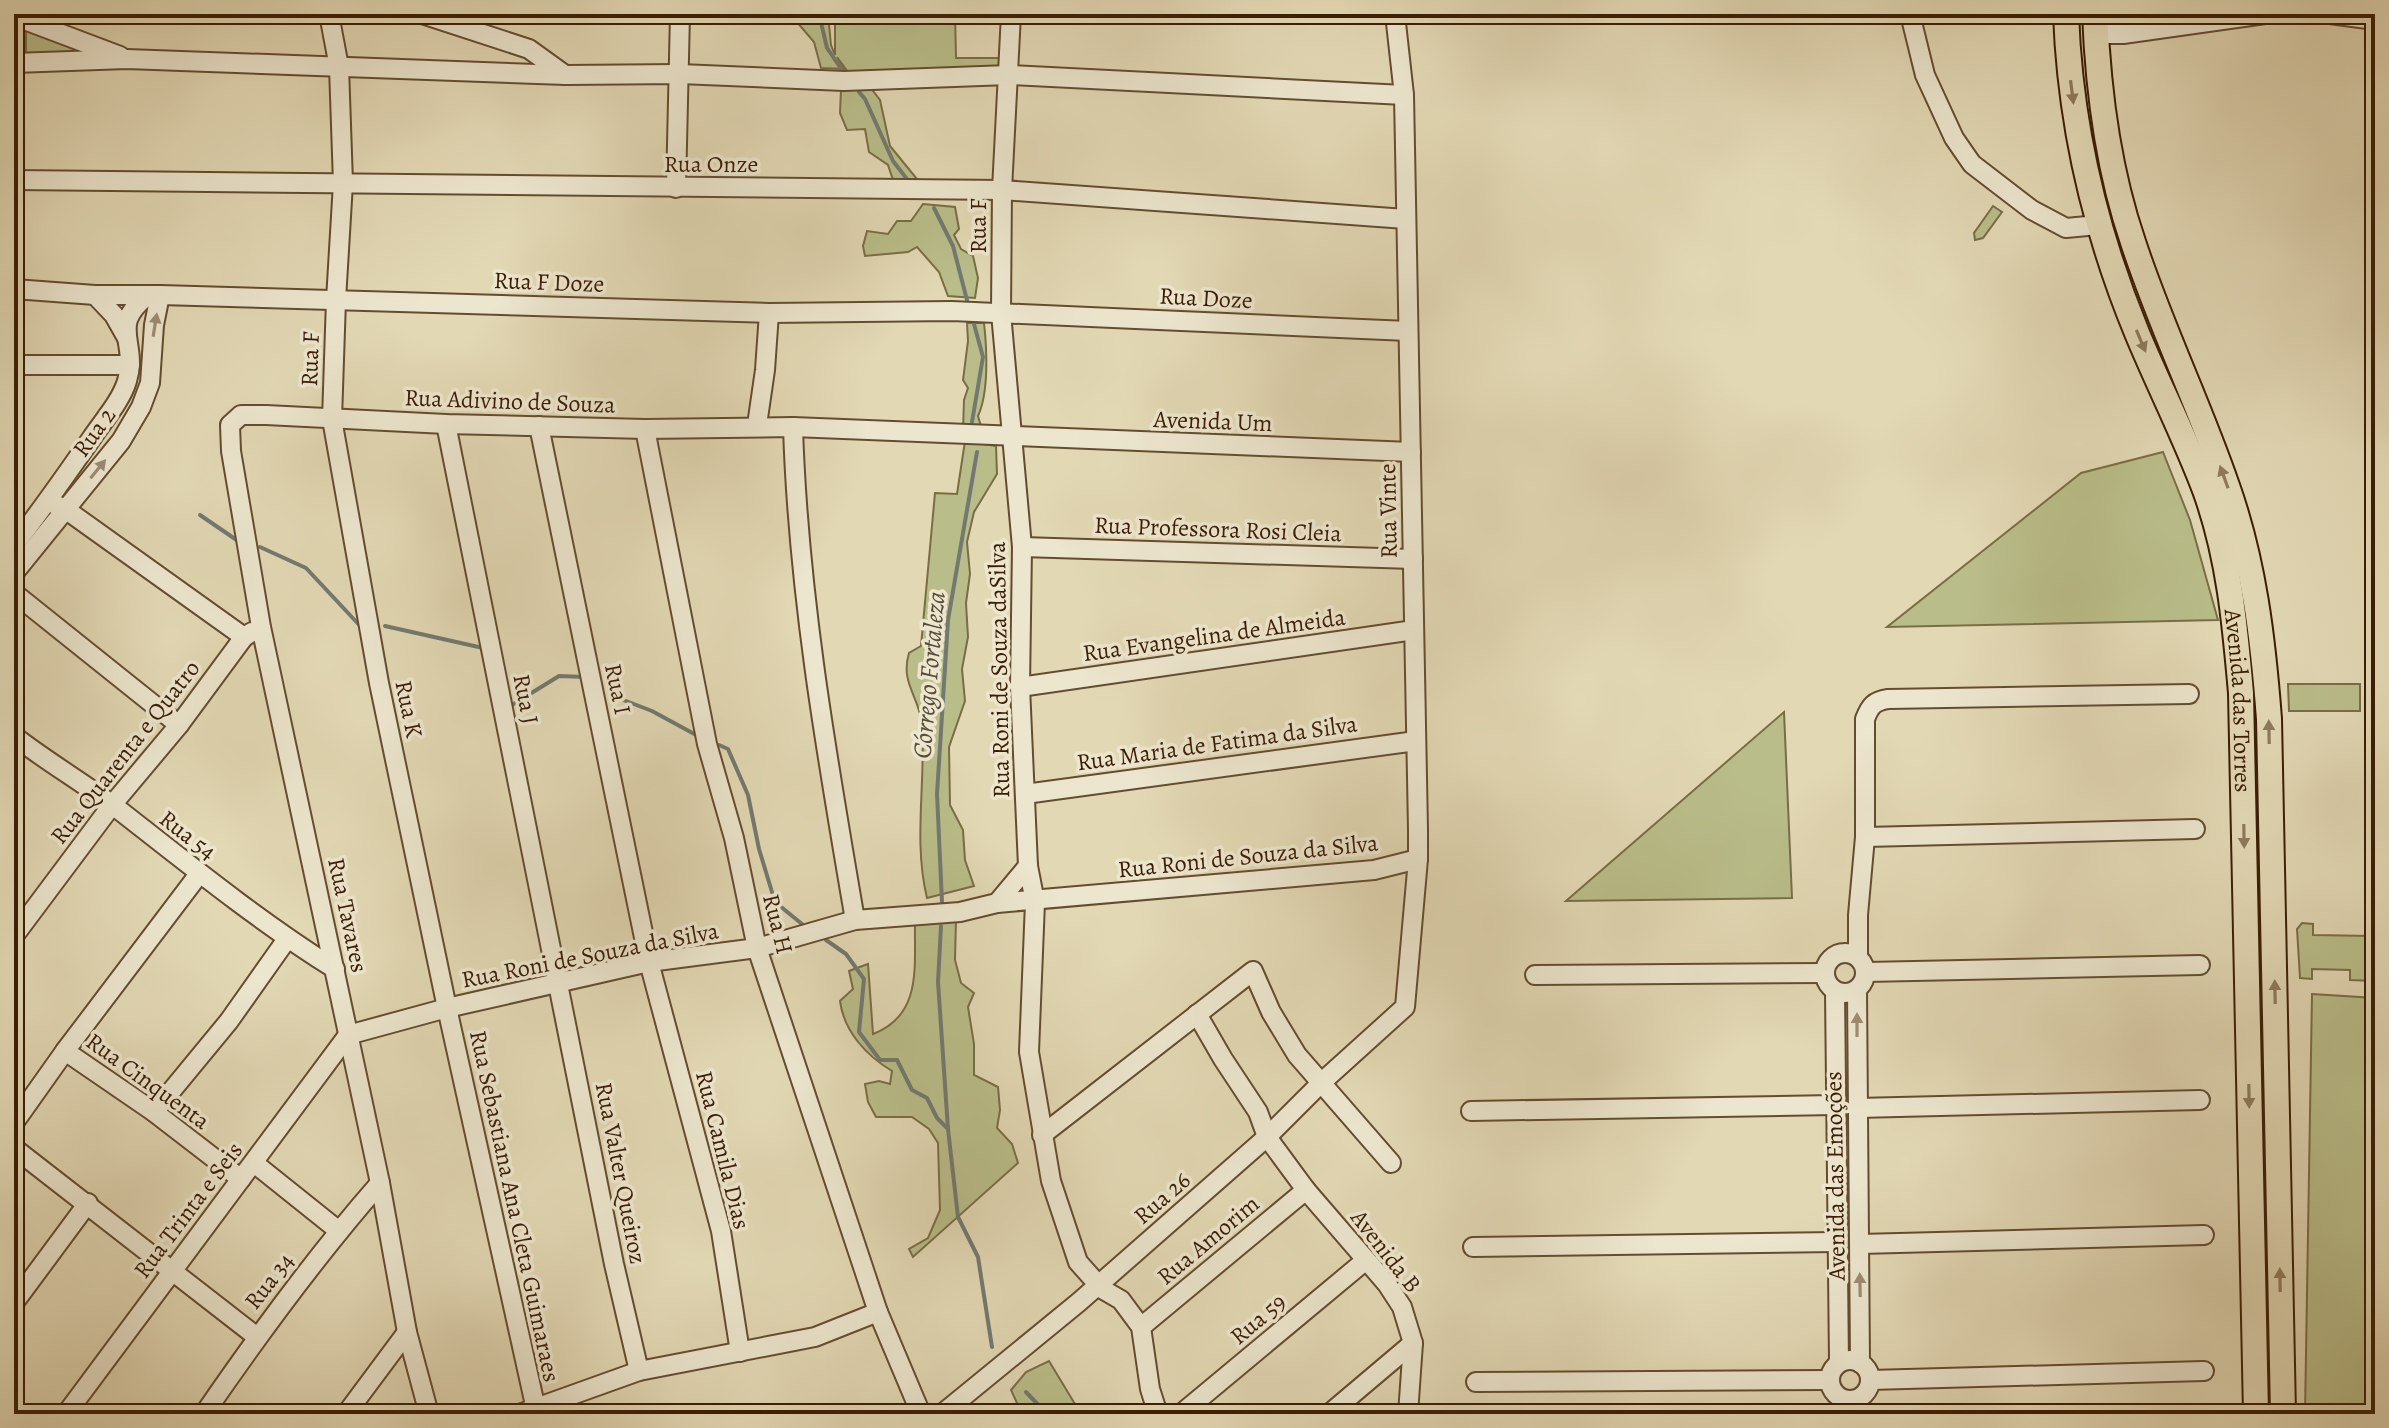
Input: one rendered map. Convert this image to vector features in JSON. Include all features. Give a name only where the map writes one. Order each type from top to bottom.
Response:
[{"type":"main road","name":"Avenida das Torres","points":[[2066,14],[2076,125],[2098,225],[2136,331],[2205,490],[2231,585],[2241,693],[2256,1414]]},
{"type":"main road","name":"Avenida das Torres","points":[[2096,24],[2099,82],[2122,206],[2152,294],[2228,488],[2248,556],[2264,647],[2269,735],[2283,1414]]},
{"type":"main road","points":[[2254,1338],[2267,1334],[2282,1341]]},
{"type":"street","name":"Rua F","points":[[329,14],[339,67],[343,183],[332,419]]},
{"type":"street","points":[[422,14],[529,49],[566,75]]},
{"type":"street","points":[[676,188],[680,14]]},
{"type":"street","name":"Rua F","points":[[1011,14],[1002,190],[1001,313],[1014,437]]},
{"type":"street","name":"Rua Vinte","points":[[1395,14],[1404,95],[1418,859],[1405,1007]]},
{"type":"street","points":[[1910,14],[1925,75],[1954,138],[1972,164],[2032,210],[2066,228],[2098,225]]},
{"type":"street","points":[[2096,24],[2123,34],[2265,14]]},
{"type":"street","points":[[2330,14],[2375,20]]},
{"type":"street","points":[[14,16],[127,59]]},
{"type":"street","points":[[14,63],[127,59],[566,75],[680,74],[844,81],[1009,75],[1404,95]]},
{"type":"street","name":"Rua Onze","points":[[14,180],[1002,190],[1406,219]]},
{"type":"street","points":[[14,289],[95,295]]},
{"type":"street","name":"Rua F Doze","points":[[95,295],[769,313],[1001,313]]},
{"type":"street","name":"Rua 2","points":[[95,295],[114,315],[127,338]]},
{"type":"street","name":"Rua 2","points":[[18,534],[48,501],[127,382],[130,365],[125,327],[129,315],[154,295]]},
{"type":"street","name":"Rua 2","points":[[14,573],[121,441],[141,407],[150,383],[154,295]]},
{"type":"street","points":[[757,425],[769,313]]},
{"type":"street","name":"Rua Doze","points":[[1001,313],[1408,331]]},
{"type":"street","points":[[14,365],[130,365]]},
{"type":"street","name":"Rua Adivino de Souza","points":[[230,425],[241,415],[645,429],[757,425],[793,427]]},
{"type":"street","name":"Rua K","points":[[332,419],[379,683],[447,1008]]},
{"type":"street","name":"Rua J","points":[[446,424],[559,984]]},
{"type":"street","name":"Rua Tavares","points":[[230,425],[231,451],[261,627],[380,1183],[407,1332],[429,1414]]},
{"type":"street","name":"Rua I","points":[[539,426],[649,962]]},
{"type":"street","points":[[793,427],[795,501],[848,922]]},
{"type":"street","name":"Avenida Um","points":[[793,427],[1411,452]]},
{"type":"street","name":"Rua H","points":[[645,429],[707,744],[734,838],[757,948],[878,1312],[921,1414]]},
{"type":"street","name":"Rua Roni de Souza daSilva","points":[[1014,437],[1022,547],[1020,687],[1028,866],[1035,902],[1029,1052],[1051,1181],[1078,1262],[1098,1285],[1121,1300],[1141,1327]]},
{"type":"street","points":[[48,501],[65,509],[244,637],[261,627]]},
{"type":"street","name":"Rua Professora Rosi Cleia","points":[[1022,547],[1413,559]]},
{"type":"street","points":[[14,593],[179,725]]},
{"type":"street","name":"Rua Evangelina de Almeida","points":[[1020,687],[1414,630]]},
{"type":"street","name":"Rua Quarenta e Quatro","points":[[14,936],[244,637]]},
{"type":"street","name":"Avenida das Emoções","points":[[1860,1363],[1858,915],[1865,837],[1865,719],[1872,704],[1888,699],[2189,694]]},
{"type":"street","name":"Rua Maria de Fatima da Silva","points":[[1025,794],[1416,741]]},
{"type":"street","name":"Rua 54","points":[[18,746],[112,805],[287,939],[335,969]]},
{"type":"street","points":[[1865,837],[2195,829]]},
{"type":"street","name":"Rua Roni de Souza da Silva","points":[[348,1035],[447,1008],[649,962],[757,948],[848,922],[960,912],[997,903],[1374,870],[1418,859]]},
{"type":"street","points":[[997,903],[1028,866]]},
{"type":"street","points":[[14,1123],[199,874]]},
{"type":"street","name":"Avenida das Emoções","points":[[1839,1363],[1835,991],[1825,973],[1830,960],[1849,937],[1858,915]]},
{"type":"street","points":[[154,1112],[229,1021],[287,939]]},
{"type":"street","points":[[1838,954],[1848,953],[1860,973]]},
{"type":"street","name":"Rua Camila Dias","points":[[649,962],[721,1231],[740,1352]]},
{"type":"street","points":[[1835,991],[1844,993],[1860,973],[2200,965]]},
{"type":"street","points":[[1042,1135],[1253,971],[1271,1012],[1297,1055],[1391,1163]]},
{"type":"street","points":[[1535,975],[1825,973]]},
{"type":"street","name":"Rua Valter Queiroz","points":[[559,984],[614,1264],[639,1371]]},
{"type":"street","name":"Rua 26","points":[[942,1414],[1098,1285],[1267,1137],[1405,1007]]},
{"type":"street","name":"Rua Sebastiana Ana Cleta Guimaraes","points":[[447,1008],[475,1126],[530,1412]]},
{"type":"street","name":"Avenida B","points":[[1197,1014],[1258,1112],[1267,1137],[1306,1190],[1387,1284],[1402,1307],[1413,1343],[1408,1414]]},
{"type":"street","name":"Rua Trinta e Seis","points":[[66,1414],[348,1035]]},
{"type":"street","name":"Rua Cinquenta","points":[[65,1051],[154,1112],[241,1179]]},
{"type":"street","points":[[1857,1108],[2200,1100]]},
{"type":"street","points":[[1471,1111],[1835,1105]]},
{"type":"street","points":[[14,1148],[257,1337]]},
{"type":"street","points":[[254,1163],[339,1231]]},
{"type":"street","name":"Rua 34","points":[[204,1414],[257,1337],[380,1183]]},
{"type":"street","name":"Rua Amorim","points":[[1141,1327],[1306,1190]]},
{"type":"street","points":[[14,1303],[88,1203]]},
{"type":"street","points":[[1860,1244],[2204,1235]]},
{"type":"street","points":[[1473,1247],[1837,1242]]},
{"type":"street","name":"Rua 59","points":[[1181,1414],[1366,1260]]},
{"type":"street","points":[[530,1412],[639,1371],[815,1337],[878,1312]]},
{"type":"street","points":[[1141,1327],[1150,1389],[1158,1414]]},
{"type":"street","points":[[346,1414],[407,1332]]},
{"type":"street","points":[[1329,1414],[1413,1343]]},
{"type":"street","points":[[1848,1360],[1860,1363],[1870,1380],[1861,1406],[1848,1401],[1840,1406],[1829,1380],[1832,1370],[1848,1360]]},
{"type":"street","points":[[1870,1380],[2204,1371]]},
{"type":"street","points":[[1476,1382],[1829,1380]]},
{"type":"green space","points":[[790,14],[828,14],[835,55],[835,14],[955,14],[956,58],[1002,58],[1002,65],[995,69],[848,72],[837,57],[844,69],[821,68],[814,42]]},
{"type":"green space","points":[[26,23],[117,58],[26,55]]},
{"type":"green space","points":[[870,87],[880,100],[890,146],[921,184],[895,186],[888,165],[869,152],[865,129],[847,130],[840,113],[841,89]]},
{"type":"green space","points":[[923,204],[955,207],[959,229],[954,235],[961,249],[973,256],[978,278],[975,298],[948,296],[939,272],[917,247],[908,252],[865,256],[863,246],[867,231],[888,234],[897,221],[911,221]]},
{"type":"green space","points":[[1993,206],[2002,212],[1983,238],[1975,240],[1974,233]]},
{"type":"green space","points":[[967,323],[984,323],[986,383],[978,416],[982,430],[963,430],[964,400],[968,388],[963,380]]},
{"type":"green space","points":[[965,441],[996,446],[997,474],[974,512],[967,542],[970,574],[966,603],[968,637],[962,669],[965,701],[949,747],[950,805],[963,830],[965,860],[974,886],[927,898],[920,833],[922,724],[908,681],[907,664],[909,653],[921,646],[935,493],[957,494]]},
{"type":"green space","points":[[2163,452],[2190,520],[2218,620],[1887,627],[2081,473]]},
{"type":"green space","points":[[2288,684],[2360,684],[2360,711],[2289,711]]},
{"type":"green space","points":[[1784,712],[1792,898],[1566,901]]},
{"type":"green space","points":[[956,920],[955,960],[961,983],[974,993],[968,1007],[974,1044],[974,1075],[998,1087],[1000,1110],[997,1128],[1012,1144],[1018,1163],[913,1257],[909,1249],[928,1238],[940,1210],[938,1143],[929,1129],[912,1117],[876,1117],[868,1102],[865,1084],[879,1081],[890,1084],[892,1071],[858,1042],[846,1023],[840,1001],[853,989],[849,971],[868,964],[873,1034],[889,1025],[901,1015],[912,987],[915,921]]},
{"type":"green space","points":[[2302,923],[2313,924],[2313,935],[2373,936],[2375,925],[2375,981],[2350,980],[2350,970],[2312,969],[2312,979],[2300,978],[2297,929]]},
{"type":"green space","points":[[2312,994],[2375,998],[2375,1402],[2367,1402],[2367,1414],[2305,1414]]},
{"type":"green space","points":[[1049,1361],[1081,1414],[1022,1414],[1011,1390],[1026,1372]]},
{"type":"waterway","name":"Córrego Fortaleza","points":[[819,14],[827,48],[844,73]]},
{"type":"waterway","name":"Córrego Fortaleza","points":[[859,92],[893,161],[910,183]]},
{"type":"waterway","name":"Córrego Fortaleza","points":[[934,208],[953,246],[968,304]]},
{"type":"waterway","name":"Córrego Fortaleza","points":[[972,422],[983,357],[974,324]]},
{"type":"waterway","name":"Córrego Fortaleza","points":[[942,902],[937,794],[948,620],[977,452]]},
{"type":"waterway","points":[[200,515],[241,543]]},
{"type":"waterway","name":"Córrego Fortaleza","points":[[260,547],[306,568],[363,629]]},
{"type":"waterway","name":"Córrego Fortaleza","points":[[385,626],[483,648]]},
{"type":"waterway","name":"Córrego Fortaleza","points":[[512,705],[559,676],[585,677]]},
{"type":"waterway","name":"Córrego Fortaleza","points":[[613,696],[652,711],[698,736]]},
{"type":"waterway","name":"Córrego Fortaleza","points":[[719,745],[728,749],[748,795],[759,849],[775,902],[802,924]]},
{"type":"waterway","name":"Córrego Fortaleza","points":[[941,926],[938,982],[948,1129],[958,1217],[978,1257],[992,1347]]},
{"type":"waterway","name":"Córrego Fortaleza","points":[[826,940],[846,954],[864,979],[859,1032],[880,1060],[897,1060],[912,1090],[927,1098],[937,1118],[948,1129]]},
{"type":"waterway","name":"Córrego Fortaleza","points":[[1026,1392],[1047,1414]]}]
